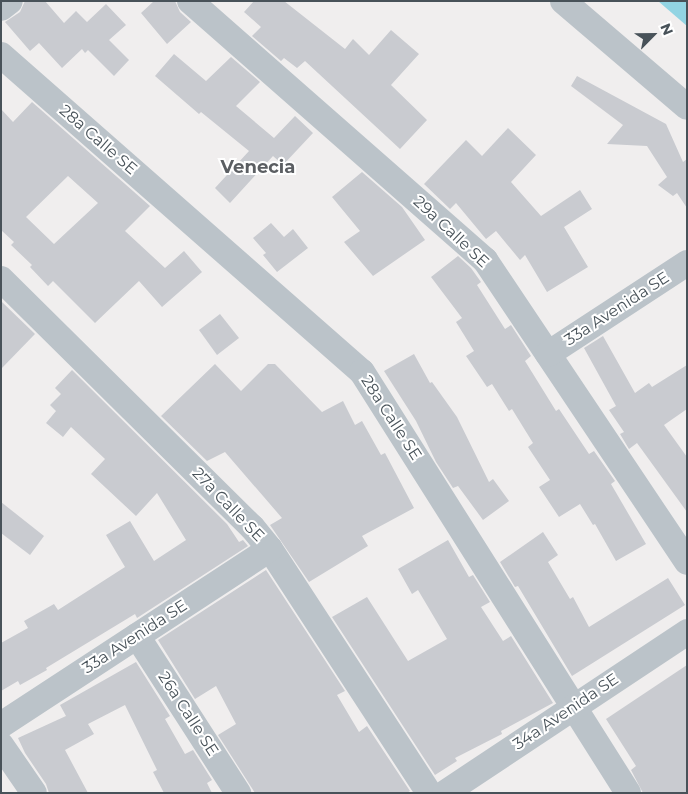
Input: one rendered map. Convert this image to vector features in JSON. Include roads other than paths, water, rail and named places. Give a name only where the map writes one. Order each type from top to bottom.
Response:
[{"type":"street","points":[[1,8],[10,1]]},
{"type":"street","name":"29a Calle SE","points":[[190,1],[485,260],[687,562]]},
{"type":"street","points":[[563,1],[687,107]]},
{"type":"street","name":"28a Calle SE","points":[[1,55],[362,372],[575,706],[628,793]]},
{"type":"street","name":"33a Avenida SE","points":[[548,354],[687,263]]},
{"type":"street","name":"27a Calle SE","points":[[1,279],[252,527],[270,549],[428,793]]},
{"type":"street","name":"33a Avenida SE","points":[[1,725],[270,549]]},
{"type":"street","name":"34a Avenida SE","points":[[445,793],[687,632]]},
{"type":"street","name":"26a Calle SE","points":[[137,636],[238,793]]},
{"type":"street","points":[[1,745],[34,793]]},
{"type":"water","points":[[658,1],[687,1],[687,26]]},
{"type":"district","name":"Venecia","points":[[258,167]]}]
